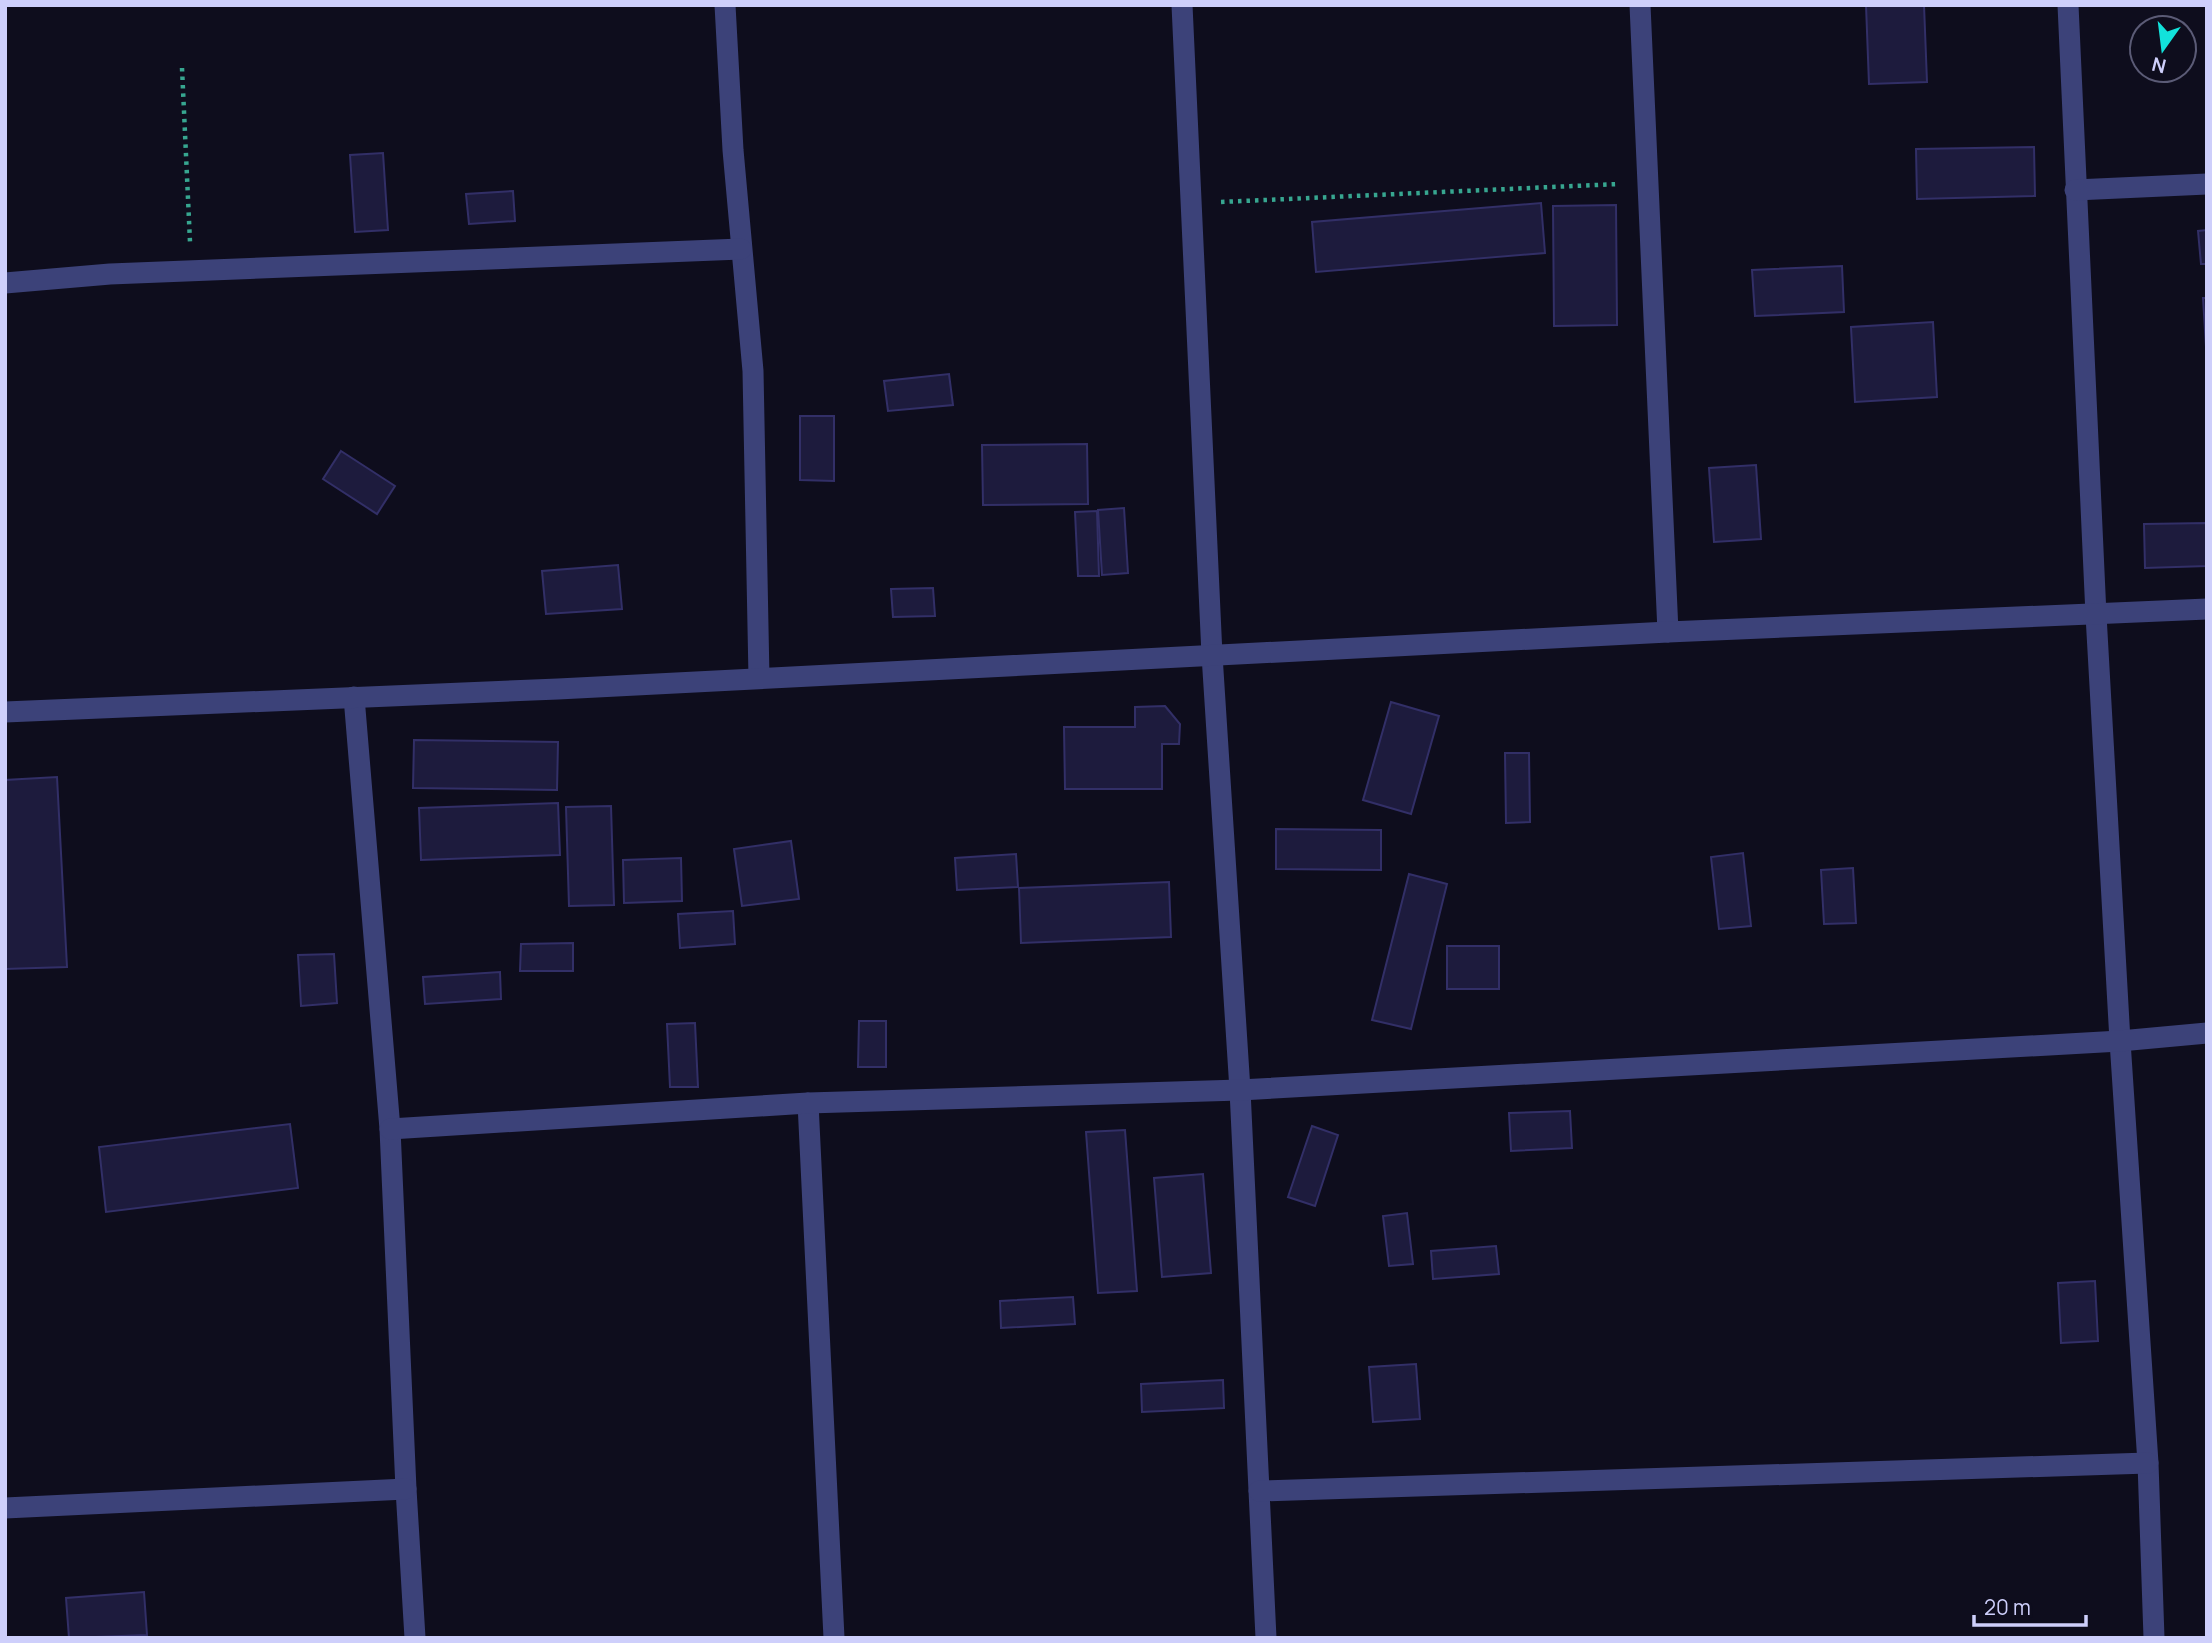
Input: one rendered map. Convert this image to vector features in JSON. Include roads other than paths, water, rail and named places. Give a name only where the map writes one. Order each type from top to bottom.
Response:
[{"type":"street","points":[[725,5],[741,249],[753,371],[760,678]]},
{"type":"street","points":[[1182,5],[1212,655],[1240,1090],[1266,1638]]},
{"type":"street","points":[[1640,5],[1668,632]]},
{"type":"street","points":[[2068,5],[2096,615],[2120,1041],[2148,1463],[2154,1638]]},
{"type":"street","points":[[2075,190],[2207,184]]},
{"type":"street","points":[[5,283],[110,274],[741,249]]},
{"type":"street","points":[[5,712],[760,678],[1668,632],[2207,610]]},
{"type":"street","points":[[355,697],[390,1129],[415,1638]]},
{"type":"street","points":[[390,1129],[808,1103],[1240,1090],[2120,1041],[2207,1033]]},
{"type":"street","points":[[808,1103],[834,1638]]},
{"type":"street","points":[[1259,1490],[2148,1463]]},
{"type":"street","points":[[5,1508],[406,1489]]}]
